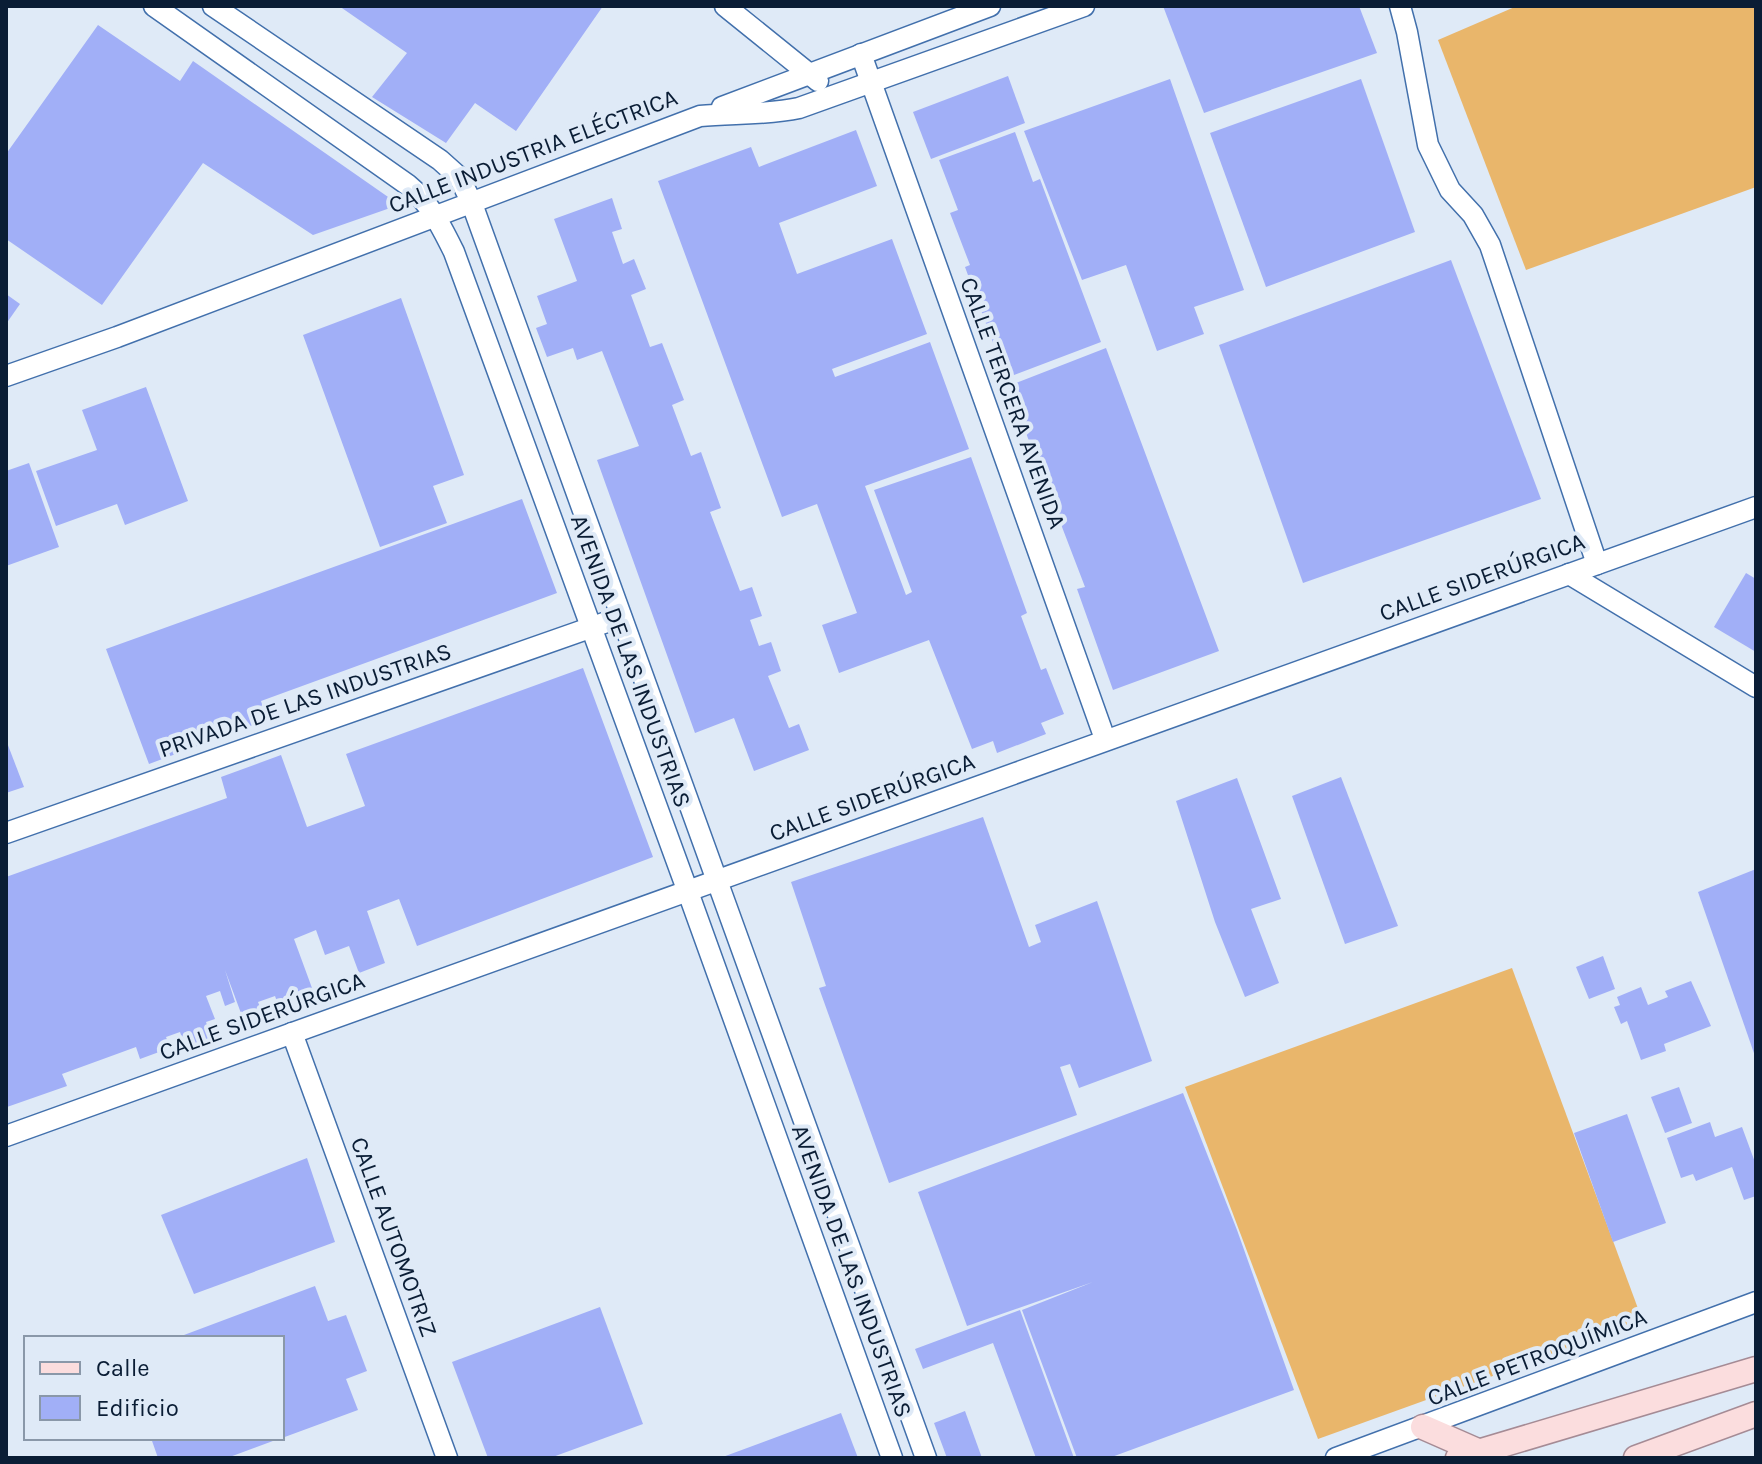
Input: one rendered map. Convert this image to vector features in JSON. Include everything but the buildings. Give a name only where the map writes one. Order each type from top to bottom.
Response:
[{"type":"main road","points":[[1423,1427],[1469,1455],[1756,1369]]},
{"type":"main road","points":[[1636,1458],[1756,1414]]},
{"type":"street","name":"AVENIDA DE LAS INDUSTRIAS","points":[[154,6],[408,185],[435,214],[454,252],[892,1458]]},
{"type":"street","name":"AVENIDA DE LAS INDUSTRIAS","points":[[213,6],[440,160],[459,177],[471,201],[926,1458]]},
{"type":"street","points":[[725,6],[837,96]]},
{"type":"street","points":[[700,116],[990,6]]},
{"type":"street","name":"CALLE INDUSTRIA ELÉCTRICA","points":[[6,376],[117,337],[700,116],[774,113],[837,96],[1084,6]]},
{"type":"street","points":[[1400,6],[1428,145],[1450,190],[1473,215],[1490,245],[1597,564]]},
{"type":"street","name":"CALLE TERCERA AVENIDA","points":[[861,54],[1105,739]]},
{"type":"street","name":"CALLE SIDERÚRGICA","points":[[6,1136],[1756,507]]},
{"type":"street","points":[[1569,574],[1756,687]]},
{"type":"street","name":"PRIVADA DE LAS INDUSTRIAS","points":[[6,833],[621,617]]},
{"type":"street","name":"CALLE AUTOMOTRIZ","points":[[292,1033],[447,1458]]},
{"type":"street","name":"CALLE PETROQUÍMICA","points":[[1336,1458],[1756,1302]]},
{"type":"street","points":[[873,1408],[903,1398]]},
{"type":"shaded area","points":[[1517,6],[1756,6],[1756,187],[1526,270],[1438,40]]},
{"type":"shaded area","points":[[1512,968],[1643,1322],[1318,1439],[1185,1087]]}]
